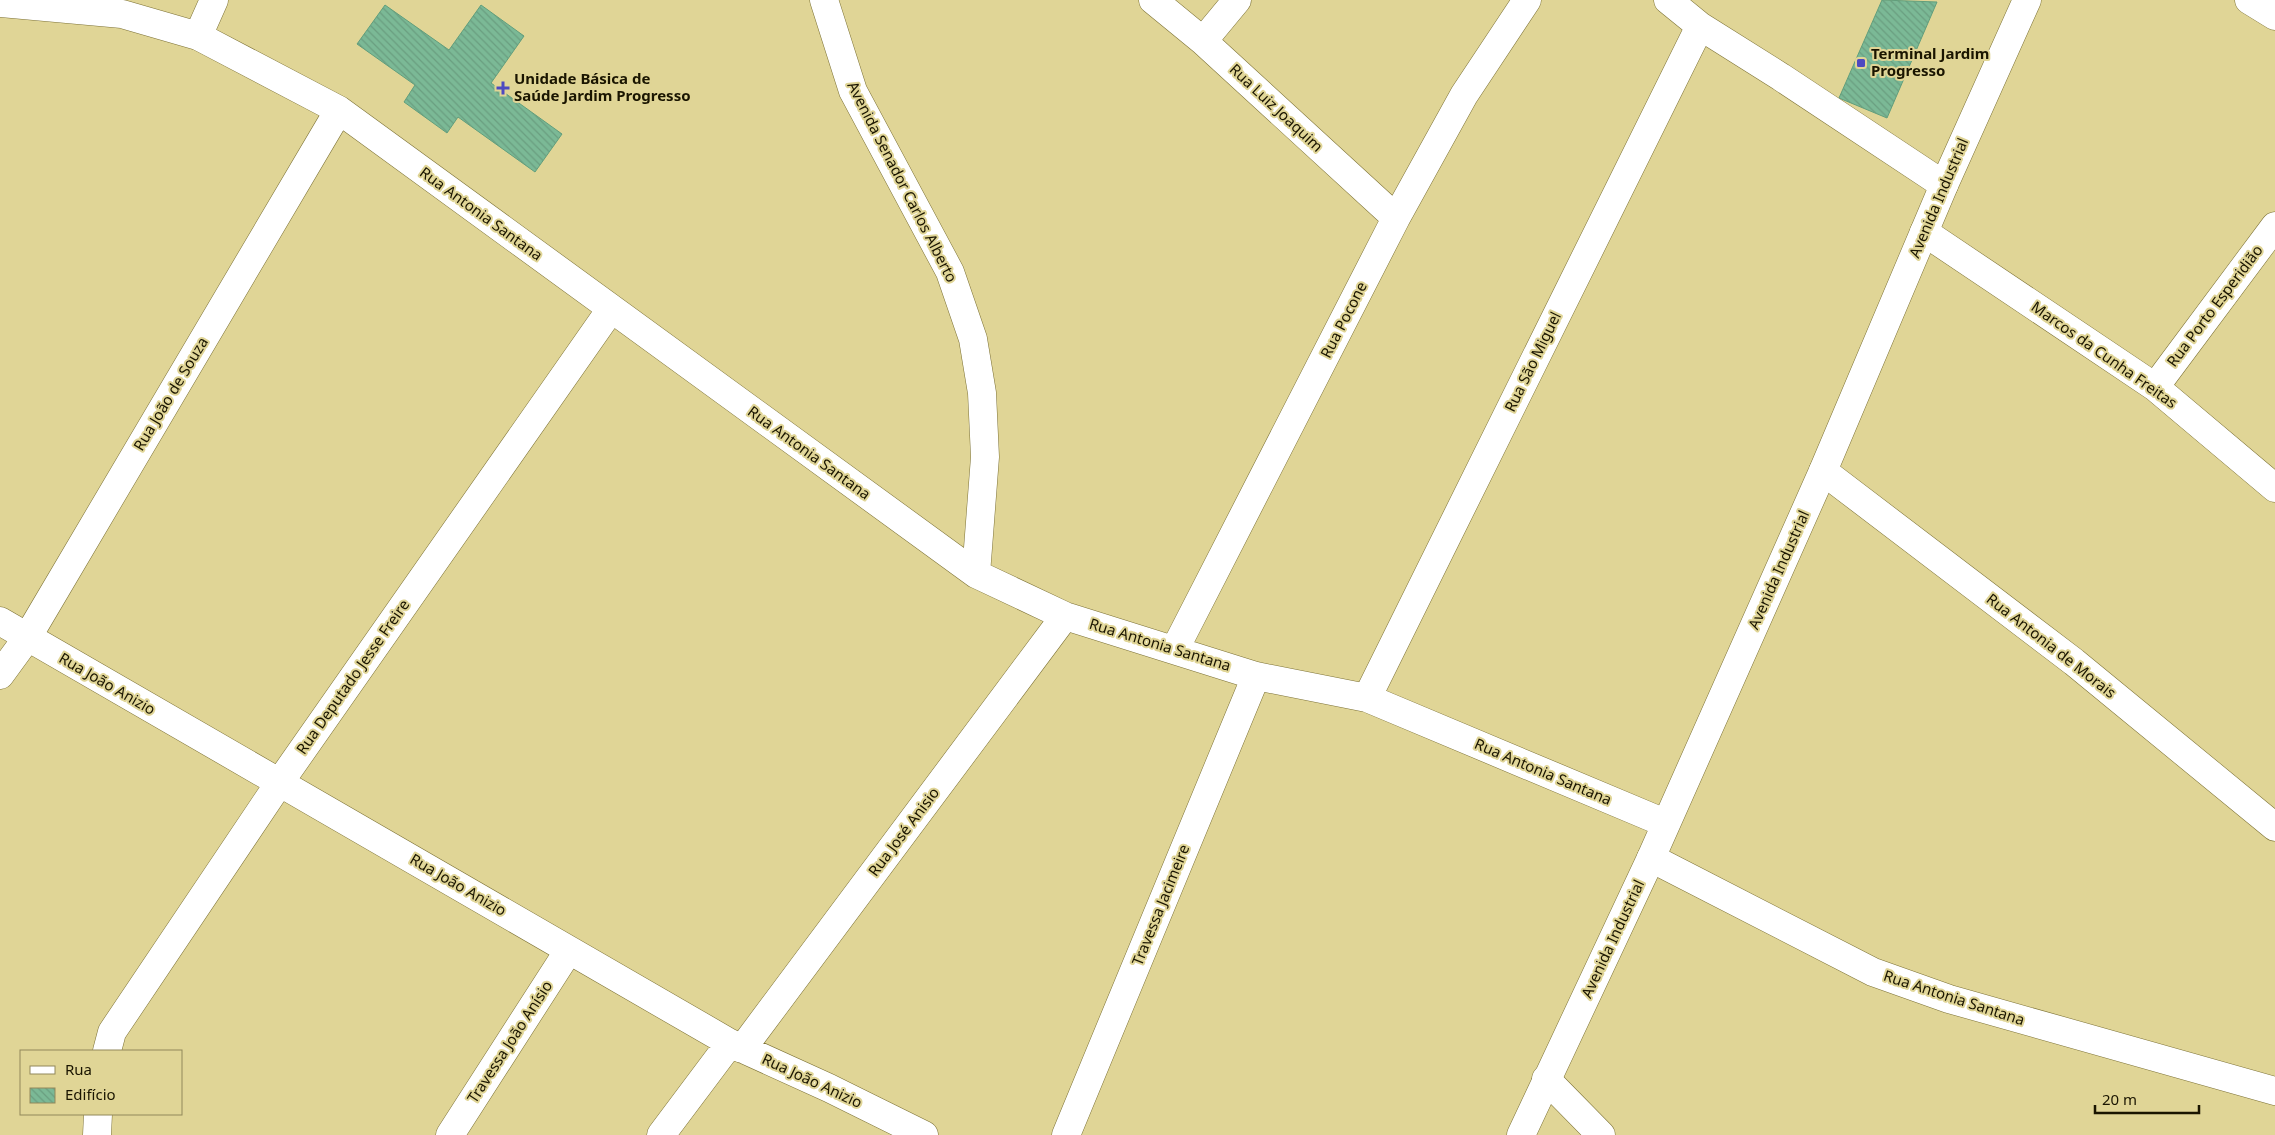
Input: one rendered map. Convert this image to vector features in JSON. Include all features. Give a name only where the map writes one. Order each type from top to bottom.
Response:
[{"type":"street","points":[[198,36],[214,0]]},
{"type":"street","name":"Avenida Senador Carlos Alberto","points":[[824,0],[853,91],[950,272],[973,338],[982,393],[985,457],[976,574]]},
{"type":"street","name":"Rua Luiz Joaquim","points":[[1153,0],[1203,41],[1396,218]]},
{"type":"street","points":[[1203,41],[1237,0]]},
{"type":"street","name":"Rua Pocone","points":[[1175,649],[1396,218],[1464,95],[1527,0]]},
{"type":"street","points":[[1668,0],[1700,26],[1944,185]]},
{"type":"street","name":"Avenida Industrial","points":[[1522,1135],[1546,1079],[1652,858],[1665,823],[1823,471],[1944,185],[2027,0]]},
{"type":"street","points":[[2249,0],[2275,16]]},
{"type":"street","name":"Rua Antonia Santana","points":[[0,4],[122,14],[198,36],[339,110],[976,574],[1065,616],[1256,676],[1367,698],[1665,823]]},
{"type":"street","name":"Rua São Miguel","points":[[1367,698],[1700,26]]},
{"type":"street","name":"Rua João de Souza","points":[[0,675],[27,638],[339,110]]},
{"type":"street","name":"Rua Porto Esperidião","points":[[2156,387],[2275,226]]},
{"type":"street","name":"Marcos da Cunha Freitas","points":[[1924,232],[2156,387],[2275,488]]},
{"type":"street","name":"Rua Deputado Jesse Freire","points":[[107,1050],[112,1032],[280,782],[611,309]]},
{"type":"street","name":"Rua Antonia de Morais","points":[[1823,471],[2074,662],[2275,828]]},
{"type":"street","name":"Rua José Anisio","points":[[661,1135],[736,1046],[1065,616]]},
{"type":"street","name":"Rua João Anizio","points":[[0,621],[736,1046],[924,1135]]},
{"type":"street","name":"Travessa Jacimeire","points":[[1066,1135],[1256,676]]},
{"type":"street","name":"Rua Antonia Santana","points":[[1652,858],[1873,972],[1949,999],[2275,1091]]},
{"type":"street","name":"Travessa João Anísio","points":[[450,1135],[569,950]]},
{"type":"street","points":[[1546,1079],[1601,1135]]},
{"type":"street","points":[[97,1135],[98,1115]]},
{"type":"building","points":[[1882,0],[1937,2],[1887,118],[1839,98]]},
{"type":"building","points":[[385,5],[449,50],[481,5],[524,36],[491,83],[562,134],[535,172],[458,117],[447,133],[404,102],[415,85],[357,44]]},
{"type":"place","name":"Terminal Jardim Progresso","points":[[1861,63]]},
{"type":"place","name":"Unidade Básica de Saúde Jardim Progresso","points":[[503,88]]}]
